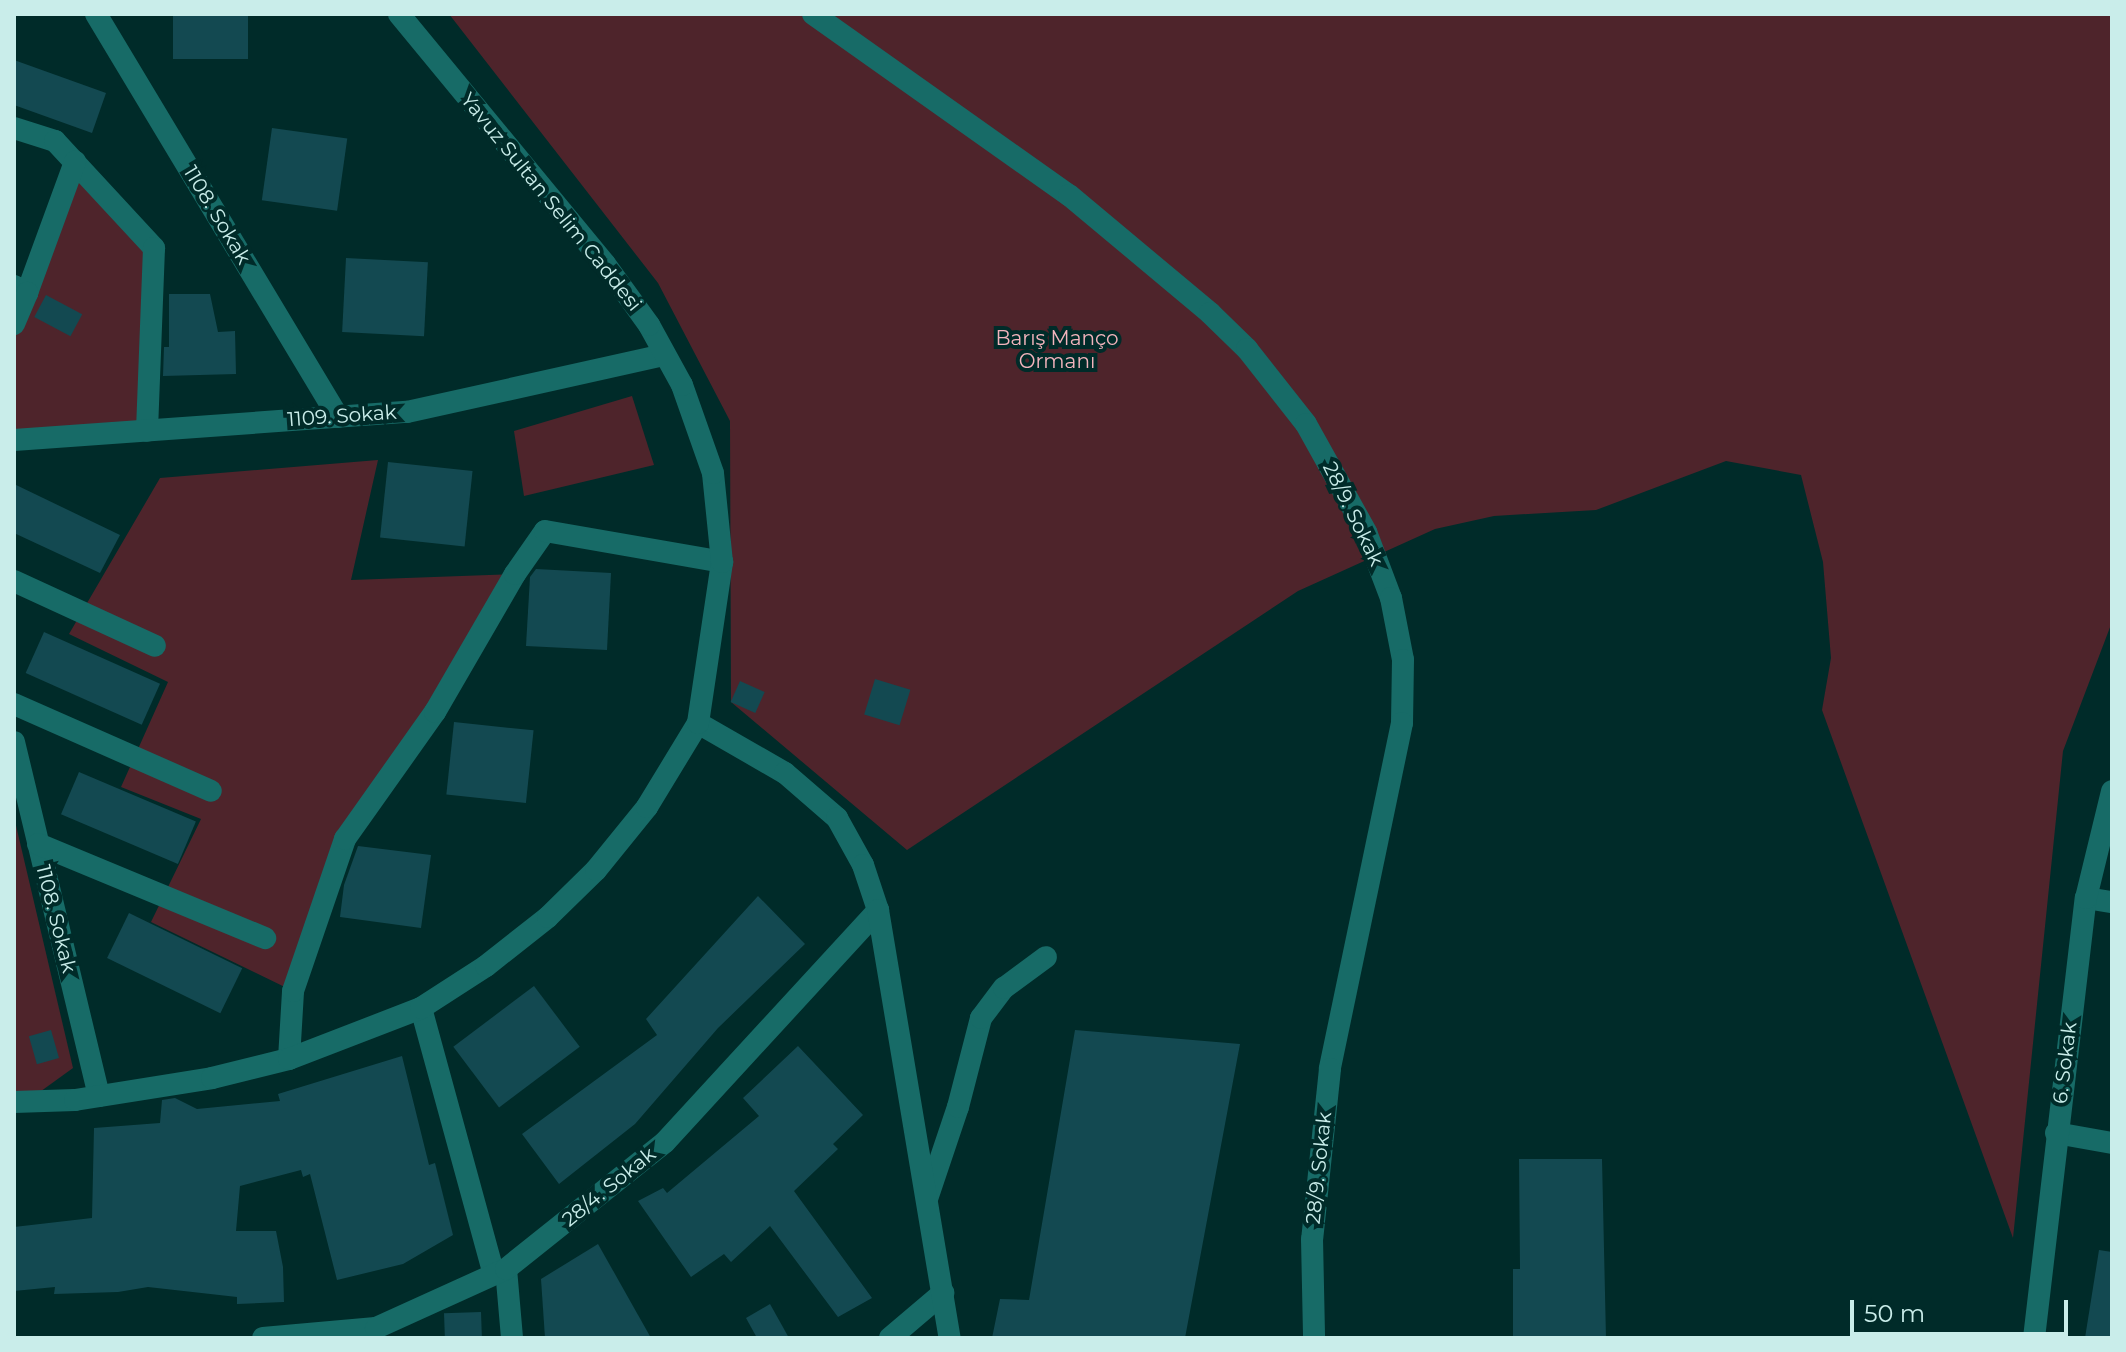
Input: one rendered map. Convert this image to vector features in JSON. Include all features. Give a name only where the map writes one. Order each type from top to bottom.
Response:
[{"type":"street","name":"1108. Sokak","points":[[96,14],[338,417]]},
{"type":"street","name":"Yavuz Sultan Selim Caddesi","points":[[14,1102],[99,1096],[212,1078],[289,1059],[421,1008],[486,966],[536,927],[596,870],[647,807],[698,723],[722,562],[713,473],[682,385],[649,325],[605,264],[399,14]]},
{"type":"street","name":"28/9. Sokak","points":[[813,14],[1069,195],[1170,277],[1247,349],[1306,424],[1366,532],[1391,598],[1403,660],[1402,723],[1330,1069],[1312,1239],[1314,1338]]},
{"type":"street","points":[[14,128],[55,141],[154,248],[147,431]]},
{"type":"street","points":[[14,324],[20,290],[75,162]]},
{"type":"street","name":"1109. Sokak","points":[[14,440],[407,412],[665,355]]},
{"type":"street","points":[[289,1059],[293,991],[345,839],[435,712],[515,574],[545,531],[722,562]]},
{"type":"street","points":[[14,581],[155,646]]},
{"type":"street","points":[[14,704],[211,791]]},
{"type":"street","points":[[698,723],[785,773],[837,818],[863,865],[878,910],[950,1338]]},
{"type":"street","name":"1108. Sokak","points":[[14,742],[99,1096]]},
{"type":"street","name":"6. Sokak","points":[[2034,1338],[2086,898],[2112,791]]},
{"type":"street","points":[[38,844],[265,938]]},
{"type":"street","points":[[2086,898],[2112,902]]},
{"type":"street","name":"28/4. Sokak","points":[[263,1338],[376,1328],[500,1272],[665,1142],[878,910]]},
{"type":"street","points":[[927,1199],[958,1107],[981,1018],[1004,988],[1046,957]]},
{"type":"street","points":[[421,1008],[500,1272],[512,1338]]},
{"type":"street","points":[[2056,1133],[2112,1143]]},
{"type":"street","points":[[890,1338],[943,1293]]},
{"type":"green space","name":"Barış Manço Ormanı","points":[[449,14],[2112,14],[2112,622],[2063,751],[2013,1238],[1822,710],[1831,658],[1823,562],[1801,475],[1726,461],[1596,510],[1494,516],[1435,529],[1298,591],[907,850],[731,702],[730,421],[658,283]]},
{"type":"green space","points":[[75,162],[154,248],[147,431],[14,440],[14,324]]},
{"type":"green space","points":[[632,396],[654,465],[524,496],[514,431]]},
{"type":"green space","points":[[378,460],[351,580],[515,574],[345,839],[293,991],[151,922],[201,819],[121,787],[168,682],[69,634],[160,478]]},
{"type":"green space","points":[[14,817],[73,1068],[37,1094],[14,1094]]},
{"type":"building","points":[[173,14],[248,14],[248,59],[173,59]]},
{"type":"building","points":[[14,60],[106,93],[92,133],[14,105]]},
{"type":"building","points":[[272,128],[347,139],[337,211],[262,200]]},
{"type":"building","points":[[346,258],[428,262],[424,336],[342,332]]},
{"type":"building","points":[[169,294],[210,294],[218,332],[235,331],[236,374],[163,376],[164,347],[169,347]]},
{"type":"building","points":[[46,295],[82,314],[70,336],[34,317]]},
{"type":"building","points":[[388,462],[473,471],[465,546],[380,538]]},
{"type":"building","points":[[14,484],[120,535],[100,573],[14,533]]},
{"type":"building","points":[[536,569],[611,573],[607,650],[526,646],[530,577]]},
{"type":"building","points":[[44,632],[160,684],[142,725],[26,673]]},
{"type":"building","points":[[875,679],[910,690],[900,725],[864,714]]},
{"type":"building","points":[[740,681],[765,692],[755,713],[731,702]]},
{"type":"building","points":[[454,722],[534,730],[526,803],[446,795]]},
{"type":"building","points":[[79,772],[196,822],[178,864],[61,814]]},
{"type":"building","points":[[358,846],[431,855],[421,928],[340,917],[344,885]]},
{"type":"building","points":[[758,896],[805,944],[718,1028],[635,1124],[559,1184],[522,1134],[657,1035],[646,1019]]},
{"type":"building","points":[[129,913],[242,968],[220,1013],[107,958]]},
{"type":"building","points":[[534,986],[580,1047],[499,1107],[453,1047]]},
{"type":"building","points":[[51,1030],[59,1058],[37,1064],[29,1036]]},
{"type":"building","points":[[1075,1030],[1240,1044],[1185,1338],[992,1338],[1000,1299],[1029,1300]]},
{"type":"building","points":[[798,1046],[863,1115],[833,1144],[838,1149],[794,1191],[872,1298],[838,1317],[770,1226],[731,1262],[724,1254],[691,1277],[638,1201],[663,1188],[667,1193],[759,1116],[743,1098]]},
{"type":"building","points":[[402,1056],[429,1165],[435,1163],[453,1235],[403,1264],[337,1280],[310,1174],[303,1177],[301,1170],[240,1186],[236,1231],[276,1231],[283,1267],[284,1302],[237,1304],[237,1297],[148,1287],[118,1292],[54,1294],[55,1287],[14,1291],[14,1227],[92,1218],[94,1128],[160,1123],[162,1100],[175,1098],[197,1109],[280,1101],[278,1094]]},
{"type":"building","points":[[1519,1159],[1602,1159],[1606,1338],[1513,1338],[1513,1269],[1520,1269]]},
{"type":"building","points":[[598,1244],[651,1338],[545,1338],[541,1279]]},
{"type":"building","points":[[2099,1250],[2112,1252],[2112,1338],[2085,1338]]},
{"type":"building","points":[[770,1304],[789,1338],[757,1338],[746,1318]]},
{"type":"building","points":[[481,1312],[482,1338],[445,1338],[444,1313]]}]
